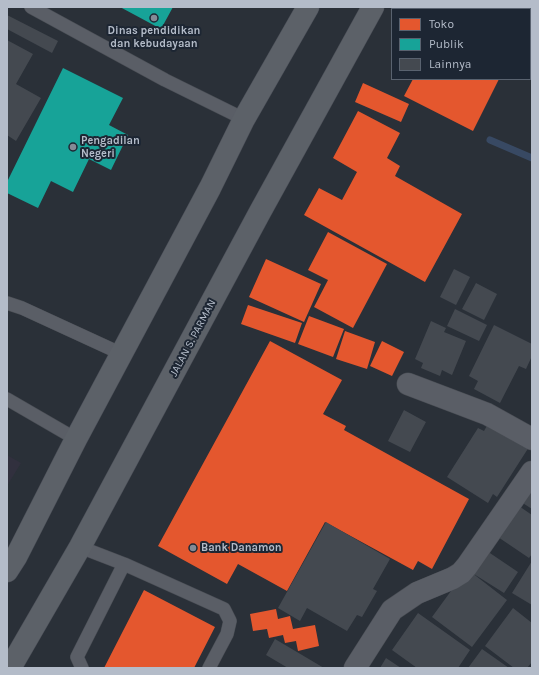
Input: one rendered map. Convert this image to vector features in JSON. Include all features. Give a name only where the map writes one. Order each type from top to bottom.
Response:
[{"type":"main road","points":[[8,567],[210,188],[244,119],[308,7]]},
{"type":"main road","name":"JALAN S. PARMAN","points":[[10,668],[80,547],[260,212],[373,7]]},
{"type":"street","points":[[408,384],[487,414],[532,439]]},
{"type":"street","points":[[355,668],[392,610],[417,593],[453,578],[464,569],[532,472]]},
{"type":"lane","points":[[31,7],[165,80],[244,119]]},
{"type":"lane","points":[[7,303],[122,354]]},
{"type":"lane","points":[[7,399],[76,439]]},
{"type":"lane","points":[[80,547],[124,564],[224,609],[230,621],[227,634],[209,668]]},
{"type":"lane","points":[[82,668],[77,657],[124,564]]},
{"type":"shaded area","points":[[7,455],[21,463],[7,486]]},
{"type":"building: Toko","points":[[488,7],[490,8],[448,8]]},
{"type":"building: Toko","points":[[497,7],[532,7],[532,22],[531,8]]},
{"type":"building: Toko","points":[[412,80],[498,80],[473,131],[404,96]]},
{"type":"building: Toko","points":[[363,83],[409,104],[401,122],[355,102]]},
{"type":"building: Toko","points":[[358,111],[400,133],[387,158],[400,166],[395,176],[462,214],[425,282],[304,215],[319,188],[342,200],[357,172],[333,158]]},
{"type":"building: Toko","points":[[328,232],[387,264],[353,328],[314,307],[328,280],[308,270]]},
{"type":"building: Toko","points":[[266,259],[321,284],[304,322],[249,297]]},
{"type":"building: Toko","points":[[248,305],[302,323],[295,343],[241,324]]},
{"type":"building: Toko","points":[[309,316],[344,329],[333,357],[298,344]]},
{"type":"building: Toko","points":[[345,331],[375,342],[367,369],[336,359]]},
{"type":"building: Toko","points":[[270,341],[342,380],[323,414],[346,426],[344,430],[469,499],[432,569],[418,561],[413,570],[325,522],[287,591],[238,564],[227,584],[158,546]]},
{"type":"building: Toko","points":[[382,341],[404,352],[392,376],[370,366]]},
{"type":"building: Toko","points":[[144,590],[215,627],[194,668],[104,668]]},
{"type":"building: Toko","points":[[276,609],[278,619],[290,616],[293,629],[315,625],[319,646],[298,651],[296,641],[285,643],[283,635],[269,638],[267,629],[253,631],[250,614]]},
{"type":"building: Publik","name":"Dinas pendidikan dan kebudayaan","points":[[120,7],[173,7],[161,29]]},
{"type":"building: Publik","name":"Pengadilan Negeri","points":[[63,68],[123,98],[109,125],[128,135],[111,170],[89,159],[73,192],[51,181],[38,208],[7,193],[7,182]]},
{"type":"building: Lainnya","points":[[7,15],[58,41],[52,53],[7,29]]},
{"type":"building: Lainnya","points":[[7,40],[33,54],[16,84],[41,98],[16,141],[7,135]]},
{"type":"building: Lainnya","points":[[454,269],[470,277],[456,305],[440,297]]},
{"type":"building: Lainnya","points":[[476,283],[497,294],[484,320],[462,309]]},
{"type":"building: Lainnya","points":[[455,309],[487,325],[479,341],[447,326]]},
{"type":"building: Lainnya","points":[[431,321],[446,328],[444,332],[466,341],[452,375],[442,370],[440,376],[421,368],[423,363],[415,359]]},
{"type":"building: Lainnya","points":[[494,325],[532,344],[532,356],[526,369],[519,366],[500,403],[474,389],[478,381],[469,376]]},
{"type":"building: Lainnya","points":[[404,410],[426,422],[410,452],[388,441]]},
{"type":"building: Lainnya","points":[[489,422],[529,447],[497,497],[493,494],[488,503],[447,477],[478,428],[484,431]]},
{"type":"building: Lainnya","points":[[532,478],[532,509],[518,500]]},
{"type":"building: Lainnya","points":[[516,504],[532,515],[532,554],[529,558],[495,535]]},
{"type":"building: Lainnya","points":[[326,522],[390,559],[373,589],[377,591],[362,617],[357,615],[347,631],[307,608],[300,621],[278,608]]},
{"type":"building: Lainnya","points":[[484,549],[518,572],[504,593],[469,571]]},
{"type":"building: Lainnya","points":[[532,561],[532,605],[512,593]]},
{"type":"building: Lainnya","points":[[467,569],[507,600],[472,647],[432,617]]},
{"type":"building: Lainnya","points":[[513,608],[532,623],[532,662],[527,668],[514,668],[485,646]]},
{"type":"building: Lainnya","points":[[418,613],[470,650],[458,668],[417,668],[392,650]]},
{"type":"building: Lainnya","points":[[275,639],[324,668],[288,668],[266,655]]},
{"type":"building: Lainnya","points":[[482,649],[509,668],[468,668]]},
{"type":"building: Lainnya","points":[[386,658],[401,668],[380,668]]},
{"type":"waterway","points":[[490,140],[532,158]]},
{"type":"place","name":"Dinas pendidikan dan kebudayaan","points":[[154,18]]},
{"type":"place","name":"Pengadilan Negeri","points":[[73,147]]},
{"type":"place","name":"Bank Danamon","points":[[193,548]]}]
